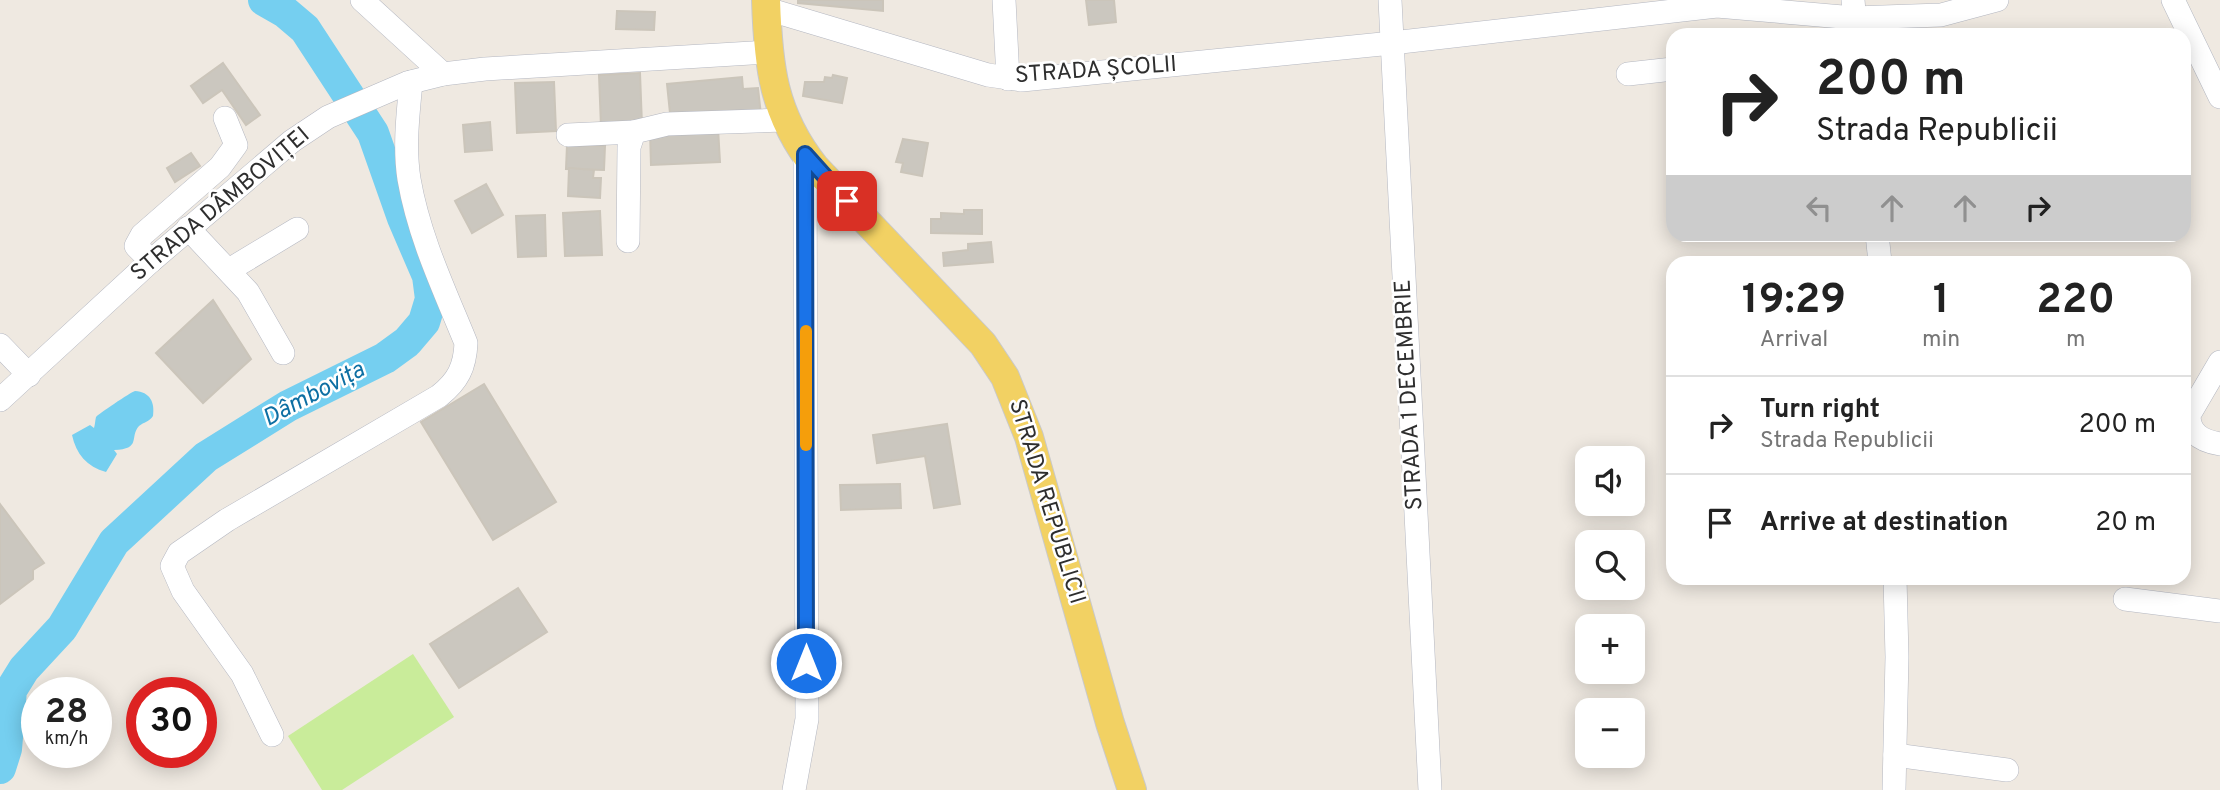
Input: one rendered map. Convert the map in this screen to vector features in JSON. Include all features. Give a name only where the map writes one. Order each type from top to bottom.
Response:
[{"type":"main road","name":"STRADA REPUBLICII","points":[[766,5],[773,81],[785,120],[805,154],[983,344],[1005,377],[1029,437],[1110,723],[1132,790]]},
{"type":"street","points":[[1004,0],[1008,79]]},
{"type":"street","name":"STRADA 1 DECEMBRIE","points":[[1390,0],[1430,790]]},
{"type":"street","name":"STRADA ȘCOLII","points":[[766,5],[1008,79],[1041,80],[1717,6],[1776,6],[1854,18],[1941,15],[1997,0]]},
{"type":"street","points":[[2174,0],[2187,28]]},
{"type":"street","points":[[373,5],[443,74]]},
{"type":"street","points":[[2191,36],[2220,97]]},
{"type":"street","name":"STRADA DÂMBOVIȚEI","points":[[0,400],[188,228],[292,141],[328,117],[366,98],[409,82],[443,74],[522,65],[769,52]]},
{"type":"street","points":[[1629,74],[1666,70]]},
{"type":"street","points":[[272,735],[242,674],[183,591],[172,566],[180,553],[227,520],[439,396],[459,377],[466,361],[466,343],[423,240],[409,177],[406,129],[409,82]]},
{"type":"street","points":[[151,261],[136,246],[142,235],[220,167],[236,145],[225,118]]},
{"type":"street","points":[[568,135],[634,132],[667,124],[785,120]]},
{"type":"street","points":[[628,242],[629,148],[634,132]]},
{"type":"street","points":[[794,790],[807,719],[805,154]]},
{"type":"street","points":[[188,228],[247,292],[283,353]]},
{"type":"street","points":[[229,270],[297,229]]},
{"type":"street","points":[[0,345],[29,375]]},
{"type":"street","points":[[2191,412],[2220,362]]},
{"type":"street","points":[[2191,429],[2201,438],[2220,444]]},
{"type":"street","points":[[1894,790],[1895,585]]},
{"type":"street","points":[[2124,599],[2220,611]]},
{"type":"street","points":[[1895,755],[2007,770]]},
{"type":"green space","points":[[413,654],[454,717],[342,790],[322,790],[288,736]]},
{"type":"water","points":[[135,391],[148,396],[153,406],[153,416],[136,430],[132,445],[114,450],[117,454],[106,472],[93,467],[76,448],[72,435],[90,425],[94,428],[98,415]]},
{"type":"building","points":[[798,0],[883,0],[883,11],[798,3]]},
{"type":"building","points":[[1086,0],[1114,0],[1116,22],[1089,25]]},
{"type":"building","points":[[617,11],[655,12],[654,30],[616,29]]},
{"type":"building","points":[[223,63],[260,115],[246,125],[222,90],[203,103],[191,86]]},
{"type":"building","points":[[640,73],[642,125],[601,127],[599,75]]},
{"type":"building","points":[[833,75],[847,78],[842,103],[803,96],[805,82],[824,82],[825,77],[832,78]]},
{"type":"building","points":[[742,77],[743,89],[758,88],[761,115],[671,123],[667,84]]},
{"type":"building","points":[[554,82],[556,131],[517,133],[515,83]]},
{"type":"building","points":[[490,122],[492,150],[465,152],[463,125]]},
{"type":"building","points":[[718,128],[720,162],[651,165],[650,131]]},
{"type":"building","points":[[903,139],[928,143],[922,176],[901,172],[903,163],[896,162]]},
{"type":"building","points":[[567,145],[605,146],[604,170],[566,169]]},
{"type":"building","points":[[191,153],[200,166],[175,182],[167,168]]},
{"type":"building","points":[[569,168],[594,170],[593,178],[601,178],[600,198],[568,196]]},
{"type":"building","points":[[486,184],[503,215],[472,233],[455,201]]},
{"type":"building","points":[[964,210],[982,210],[982,234],[931,233],[931,219],[941,219],[941,213],[964,214]]},
{"type":"building","points":[[600,211],[602,255],[565,256],[563,213]]},
{"type":"building","points":[[545,215],[546,256],[518,257],[516,216]]},
{"type":"building","points":[[991,242],[993,262],[944,266],[943,253],[968,250],[968,244]]},
{"type":"building","points":[[213,300],[251,359],[203,403],[156,353]]},
{"type":"building","points":[[484,384],[556,502],[493,540],[421,422]]},
{"type":"building","points":[[947,424],[960,504],[934,508],[925,456],[877,463],[873,435]]},
{"type":"building","points":[[900,484],[901,508],[841,510],[840,485]]},
{"type":"building","points":[[0,504],[44,563],[33,570],[33,579],[0,604]]},
{"type":"building","points":[[518,588],[547,632],[459,688],[430,644]]},
{"type":"waterway","name":"Dâmbovița","points":[[0,768],[6,749],[11,690],[24,669],[62,628],[114,542],[206,457],[288,406],[385,358],[407,342],[424,322],[431,299],[428,276],[403,218],[373,133],[305,29],[285,12],[264,0]]},
{"type":"slow traffic","points":[[806,331],[806,445]]},
{"type":"route","points":[[806,663],[805,154],[847,201]]}]
